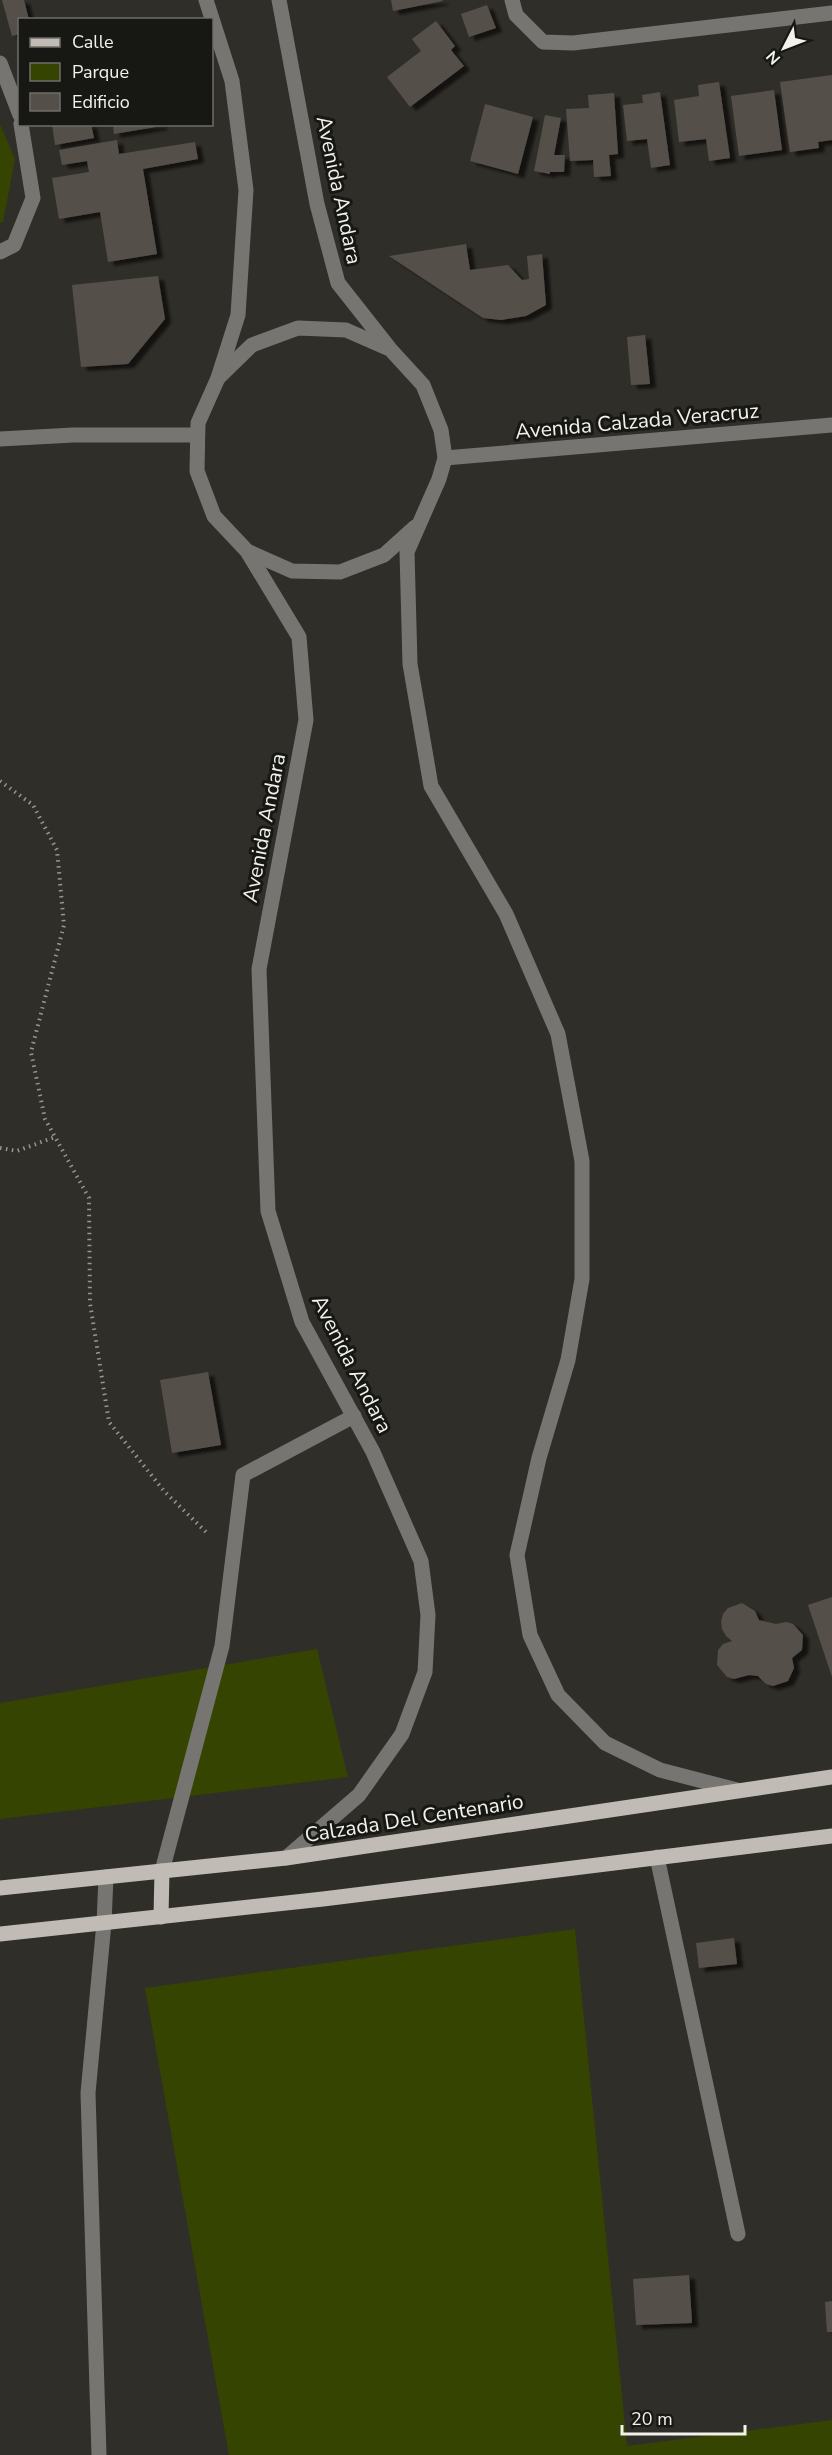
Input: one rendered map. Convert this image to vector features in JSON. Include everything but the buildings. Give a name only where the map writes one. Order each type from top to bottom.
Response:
[{"type":"main road","name":"Calzada Del Centenario","points":[[0,1888],[286,1858],[832,1777]]},
{"type":"main road","points":[[0,1934],[161,1917],[832,1836]]},
{"type":"main road","points":[[161,1917],[162,1871]]},
{"type":"street","name":"Avenida Andara","points":[[206,0],[212,18]]},
{"type":"street","name":"Avenida Andara","points":[[279,0],[317,204],[338,283],[390,349],[423,385],[441,430],[445,458],[440,479],[407,552],[410,664],[431,786],[506,914],[558,1034],[582,1161],[582,1279],[568,1360],[539,1458],[517,1555],[530,1635],[558,1695],[605,1743],[660,1770],[737,1790]]},
{"type":"street","points":[[512,0],[516,15],[543,42],[573,43],[832,13]]},
{"type":"street","name":"Avenida Andara","points":[[213,22],[232,81],[246,190],[238,315],[218,378],[198,423],[197,471],[214,516],[247,551],[299,637],[306,720],[259,969],[268,1211],[302,1322],[374,1452],[421,1561],[428,1615],[425,1672],[402,1734],[359,1795],[286,1858]]},
{"type":"street","points":[[0,63],[18,110]]},
{"type":"street","points":[[0,252],[14,244],[33,198],[21,126]]},
{"type":"street","points":[[218,378],[252,345],[298,328],[346,330],[390,349]]},
{"type":"street","name":"Avenida Calzada Veracruz","points":[[445,458],[832,425]]},
{"type":"street","points":[[0,438],[73,435],[196,435]]},
{"type":"street","points":[[247,551],[291,571],[340,572],[384,555],[420,522]]},
{"type":"street","points":[[162,1871],[222,1646],[243,1475],[354,1416]]},
{"type":"street","points":[[657,1857],[738,2234]]},
{"type":"street","points":[[99,2455],[88,2093],[104,1923],[106,1877]]},
{"type":"path","points":[[0,781],[33,805],[57,850],[64,925],[31,1052],[45,1119],[89,1198],[90,1303],[109,1422],[164,1491],[233,1559]]},
{"type":"path","points":[[0,1148],[16,1151],[55,1137]]},
{"type":"green space","points":[[0,124],[15,159],[3,222],[0,223]]},
{"type":"green space","points":[[317,1649],[348,1777],[0,1819],[0,1703]]},
{"type":"green space","points":[[575,1929],[627,2446],[832,2420],[832,2455],[229,2455],[145,1988]]}]
